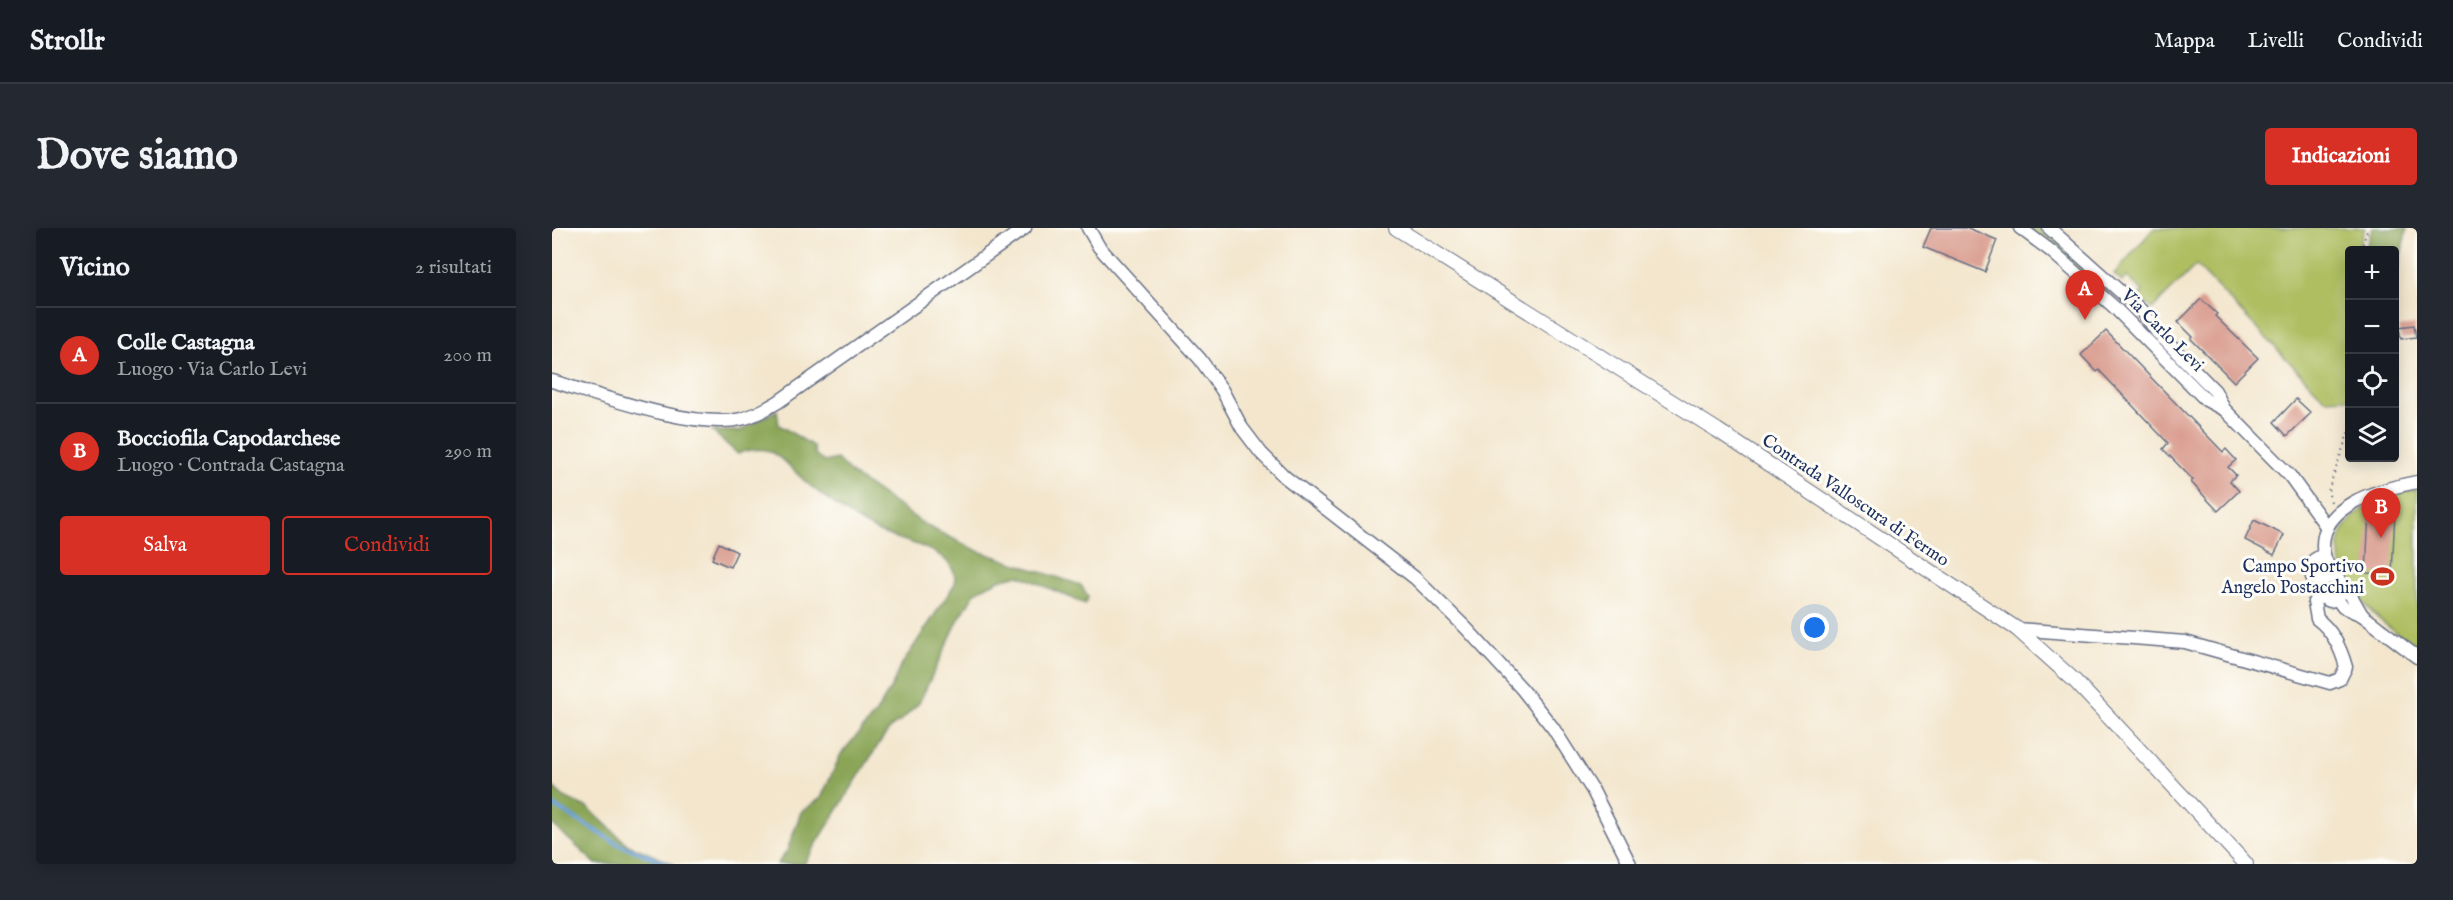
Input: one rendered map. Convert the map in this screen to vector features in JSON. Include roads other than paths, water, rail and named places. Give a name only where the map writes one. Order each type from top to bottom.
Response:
[{"type":"street","points":[[552,381],[655,411],[703,420],[739,420],[761,412],[778,402],[1025,228]]},
{"type":"street","points":[[1088,228],[1100,247],[1200,359],[1261,453],[1286,477],[1415,578],[1459,621],[1522,689],[1553,728],[1593,792],[1630,864]]},
{"type":"street","name":"Contrada Valloscura di Fermo","points":[[1396,228],[1717,430],[2017,629],[2075,681],[2246,864]]},
{"type":"street","name":"Via Carlo Levi","points":[[2020,228],[2051,251],[2114,307],[2206,400],[2225,410]]},
{"type":"street","name":"Via Carlo Levi","points":[[2049,228],[2143,312],[2157,332],[2215,391],[2225,410],[2290,476],[2326,526]]},
{"type":"street","points":[[2333,577],[2324,554],[2326,526],[2338,511],[2371,495],[2417,482]]},
{"type":"street","points":[[2324,554],[2314,560],[2312,577],[2326,600],[2338,596]]},
{"type":"street","points":[[2017,629],[2185,642],[2330,683],[2340,680],[2346,667],[2343,655],[2327,626],[2317,619],[2314,602],[2325,578],[2333,577],[2339,580],[2338,596],[2327,626]]},
{"type":"street","points":[[2338,596],[2343,607],[2362,615],[2417,657]]},
{"type":"waterway","points":[[552,805],[620,845],[670,864]]},
{"type":"place","name":"Colle Castagna","points":[[2085,320]]},
{"type":"place","name":"Bocciofila Capodarchese","points":[[2381,538]]},
{"type":"place","name":"Campo Sportivo Angelo Postacchini","points":[[2382,577]]}]
